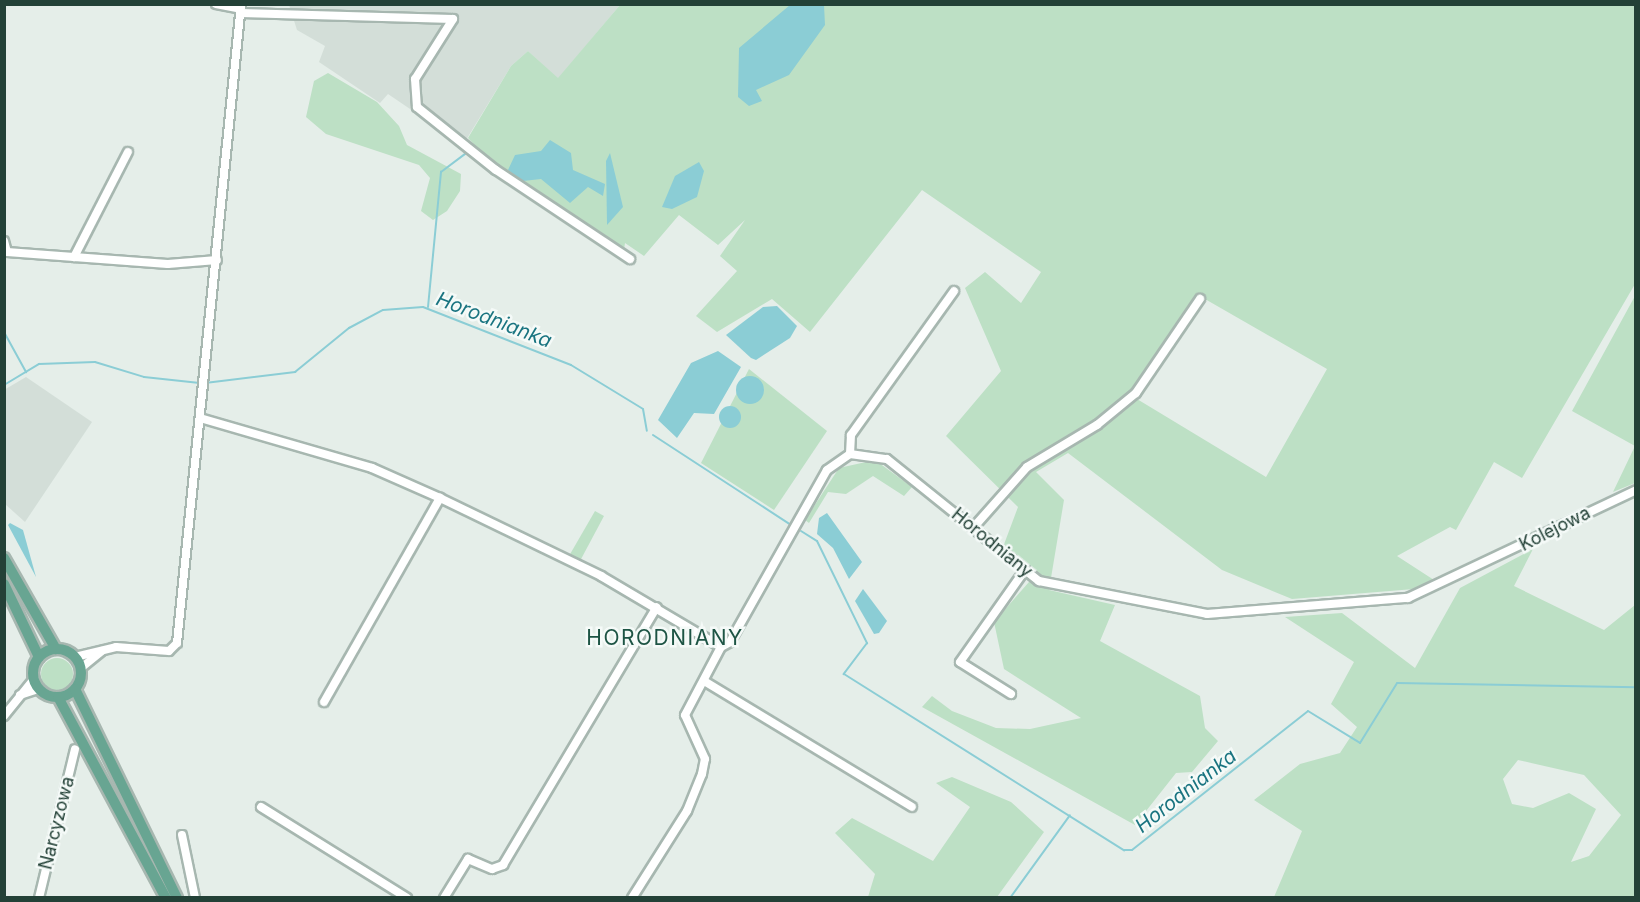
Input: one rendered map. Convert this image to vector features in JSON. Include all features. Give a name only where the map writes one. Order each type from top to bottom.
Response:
[{"type":"main road","points":[[4,558],[56,649],[75,657],[81,668],[75,689],[177,897]]},
{"type":"main road","points":[[4,584],[39,657],[37,684],[58,697],[166,897]]},
{"type":"main road","points":[[39,657],[56,649]]},
{"type":"main road","points":[[58,697],[75,689]]},
{"type":"street","points":[[216,4],[241,9],[453,19],[415,79],[417,107],[496,170],[630,259]]},
{"type":"street","points":[[75,657],[103,650],[169,651],[177,643],[241,9]]},
{"type":"street","points":[[75,257],[128,152]]},
{"type":"street","points":[[4,241],[6,252],[168,264],[217,260]]},
{"type":"street","points":[[632,897],[687,811],[702,774],[705,759],[685,715],[721,647],[730,642],[827,470],[850,454],[851,435],[954,291]]},
{"type":"street","points":[[973,528],[1027,467],[1132,398],[1200,299]]},
{"type":"street","points":[[200,418],[365,466],[440,498],[657,607],[721,647]]},
{"type":"street","name":"Horodniany","points":[[850,454],[887,459],[1025,570],[1061,588],[1184,612],[1243,614],[1408,598],[1475,570]]},
{"type":"street","name":"Kolejowa","points":[[1475,570],[1635,490]]},
{"type":"street","points":[[324,702],[440,498]]},
{"type":"street","points":[[1011,694],[960,663],[1025,570]]},
{"type":"street","points":[[444,897],[466,861],[492,869],[503,865],[657,607]]},
{"type":"street","points":[[81,668],[103,650]]},
{"type":"street","points":[[704,681],[912,807]]},
{"type":"street","points":[[4,716],[19,695],[37,684]]},
{"type":"street","name":"Narcyzowa","points":[[39,897],[75,749]]},
{"type":"street","points":[[261,807],[407,897]]},
{"type":"street","points":[[182,836],[195,897]]},
{"type":"shaded area","points":[[289,5],[620,5],[558,79],[528,51],[511,66],[463,145],[388,94],[380,103],[319,62],[325,46],[297,30]]},
{"type":"shaded area","points":[[26,377],[92,422],[25,522],[5,504],[4,390]]},
{"type":"green space","points":[[620,5],[1635,5],[1635,284],[1522,478],[1494,462],[1456,530],[1450,527],[1397,556],[1434,580],[1414,589],[1292,599],[1222,570],[1068,453],[1036,472],[1064,500],[1049,590],[1115,605],[1100,641],[1200,696],[1205,728],[1218,741],[1192,772],[1176,773],[1135,825],[922,707],[932,696],[952,711],[996,728],[1030,729],[1081,718],[1004,669],[994,622],[1036,574],[1003,547],[1018,507],[946,436],[1001,371],[965,288],[985,272],[1021,303],[1041,272],[922,190],[810,332],[772,299],[717,332],[696,316],[737,271],[720,256],[745,220],[718,245],[679,215],[644,256],[625,243],[624,250],[485,156],[468,138],[511,66],[528,51],[558,78]],"holes":[[[1198,295],[1327,369],[1266,477],[1132,396]]]},
{"type":"green space","points":[[328,73],[377,102],[399,126],[407,145],[461,174],[460,191],[447,211],[433,220],[421,211],[430,178],[419,165],[326,134],[306,117],[314,81]]},
{"type":"green space","points":[[1635,296],[1635,446],[1572,411]]},
{"type":"green space","points":[[749,369],[827,431],[774,510],[701,463]]},
{"type":"green space","points":[[1635,446],[1635,483],[1613,492]]},
{"type":"green space","points":[[875,460],[912,487],[904,496],[873,476],[846,494],[828,492],[809,523],[805,520],[839,468]]},
{"type":"green space","points":[[595,511],[604,516],[580,561],[569,556]]},
{"type":"green space","points":[[1533,549],[1514,586],[1604,630],[1635,605],[1635,897],[1274,897],[1302,831],[1254,800],[1300,764],[1340,753],[1357,727],[1331,704],[1354,662],[1285,617],[1342,613],[1415,668],[1460,588]],"holes":[[[1518,760],[1584,775],[1621,815],[1589,856],[1571,862],[1596,809],[1569,793],[1533,808],[1512,804],[1503,779]]]},
{"type":"green space","points":[[57,658],[68,663],[73,674],[68,685],[57,690],[46,685],[41,674],[46,663]]},
{"type":"green space","points":[[952,777],[1011,802],[1044,832],[997,897],[868,897],[875,874],[835,833],[852,818],[933,861],[970,807],[936,783]]},
{"type":"water","points":[[790,5],[824,5],[825,25],[789,75],[756,90],[762,101],[749,106],[738,97],[739,48]]},
{"type":"water","points":[[550,140],[571,153],[573,170],[605,184],[603,196],[588,187],[570,203],[541,179],[523,181],[508,170],[515,155],[541,151]]},
{"type":"water","points":[[610,153],[623,207],[607,225],[606,161]]},
{"type":"water","points":[[699,162],[704,171],[697,197],[672,209],[662,207],[675,176]]},
{"type":"water","points":[[777,306],[797,326],[790,338],[756,360],[726,335],[763,307]]},
{"type":"water","points":[[718,351],[741,367],[714,414],[694,413],[677,438],[658,420],[691,363]]},
{"type":"water","points":[[750,376],[760,380],[764,390],[760,400],[750,404],[740,400],[736,390],[740,380]]},
{"type":"water","points":[[730,406],[738,409],[741,417],[738,425],[730,428],[722,425],[719,417],[722,409]]},
{"type":"water","points":[[827,513],[862,562],[849,579],[833,548],[817,534],[819,518]]},
{"type":"water","points":[[10,523],[23,530],[36,577],[8,525]]},
{"type":"water","points":[[863,589],[887,621],[879,633],[874,634],[855,601]]},
{"type":"waterway","points":[[428,307],[441,172],[466,153]]},
{"type":"waterway","name":"Horodnianka","points":[[205,383],[295,372],[349,328],[383,310],[423,307],[571,365],[643,409],[647,431]]},
{"type":"waterway","points":[[4,332],[26,372]]},
{"type":"waterway","name":"Horodnianka","points":[[4,385],[39,364],[95,362],[144,377],[200,383]]},
{"type":"waterway","name":"Horodnianka","points":[[653,435],[791,525]]},
{"type":"waterway","name":"Horodnianka","points":[[801,531],[817,541],[867,643],[844,674],[1124,850],[1132,850],[1308,711],[1360,743],[1397,683],[1636,687]]},
{"type":"waterway","points":[[1010,898],[1070,815]]},
{"type":"district","name":"HORODNIANY","points":[[665,638]]}]
